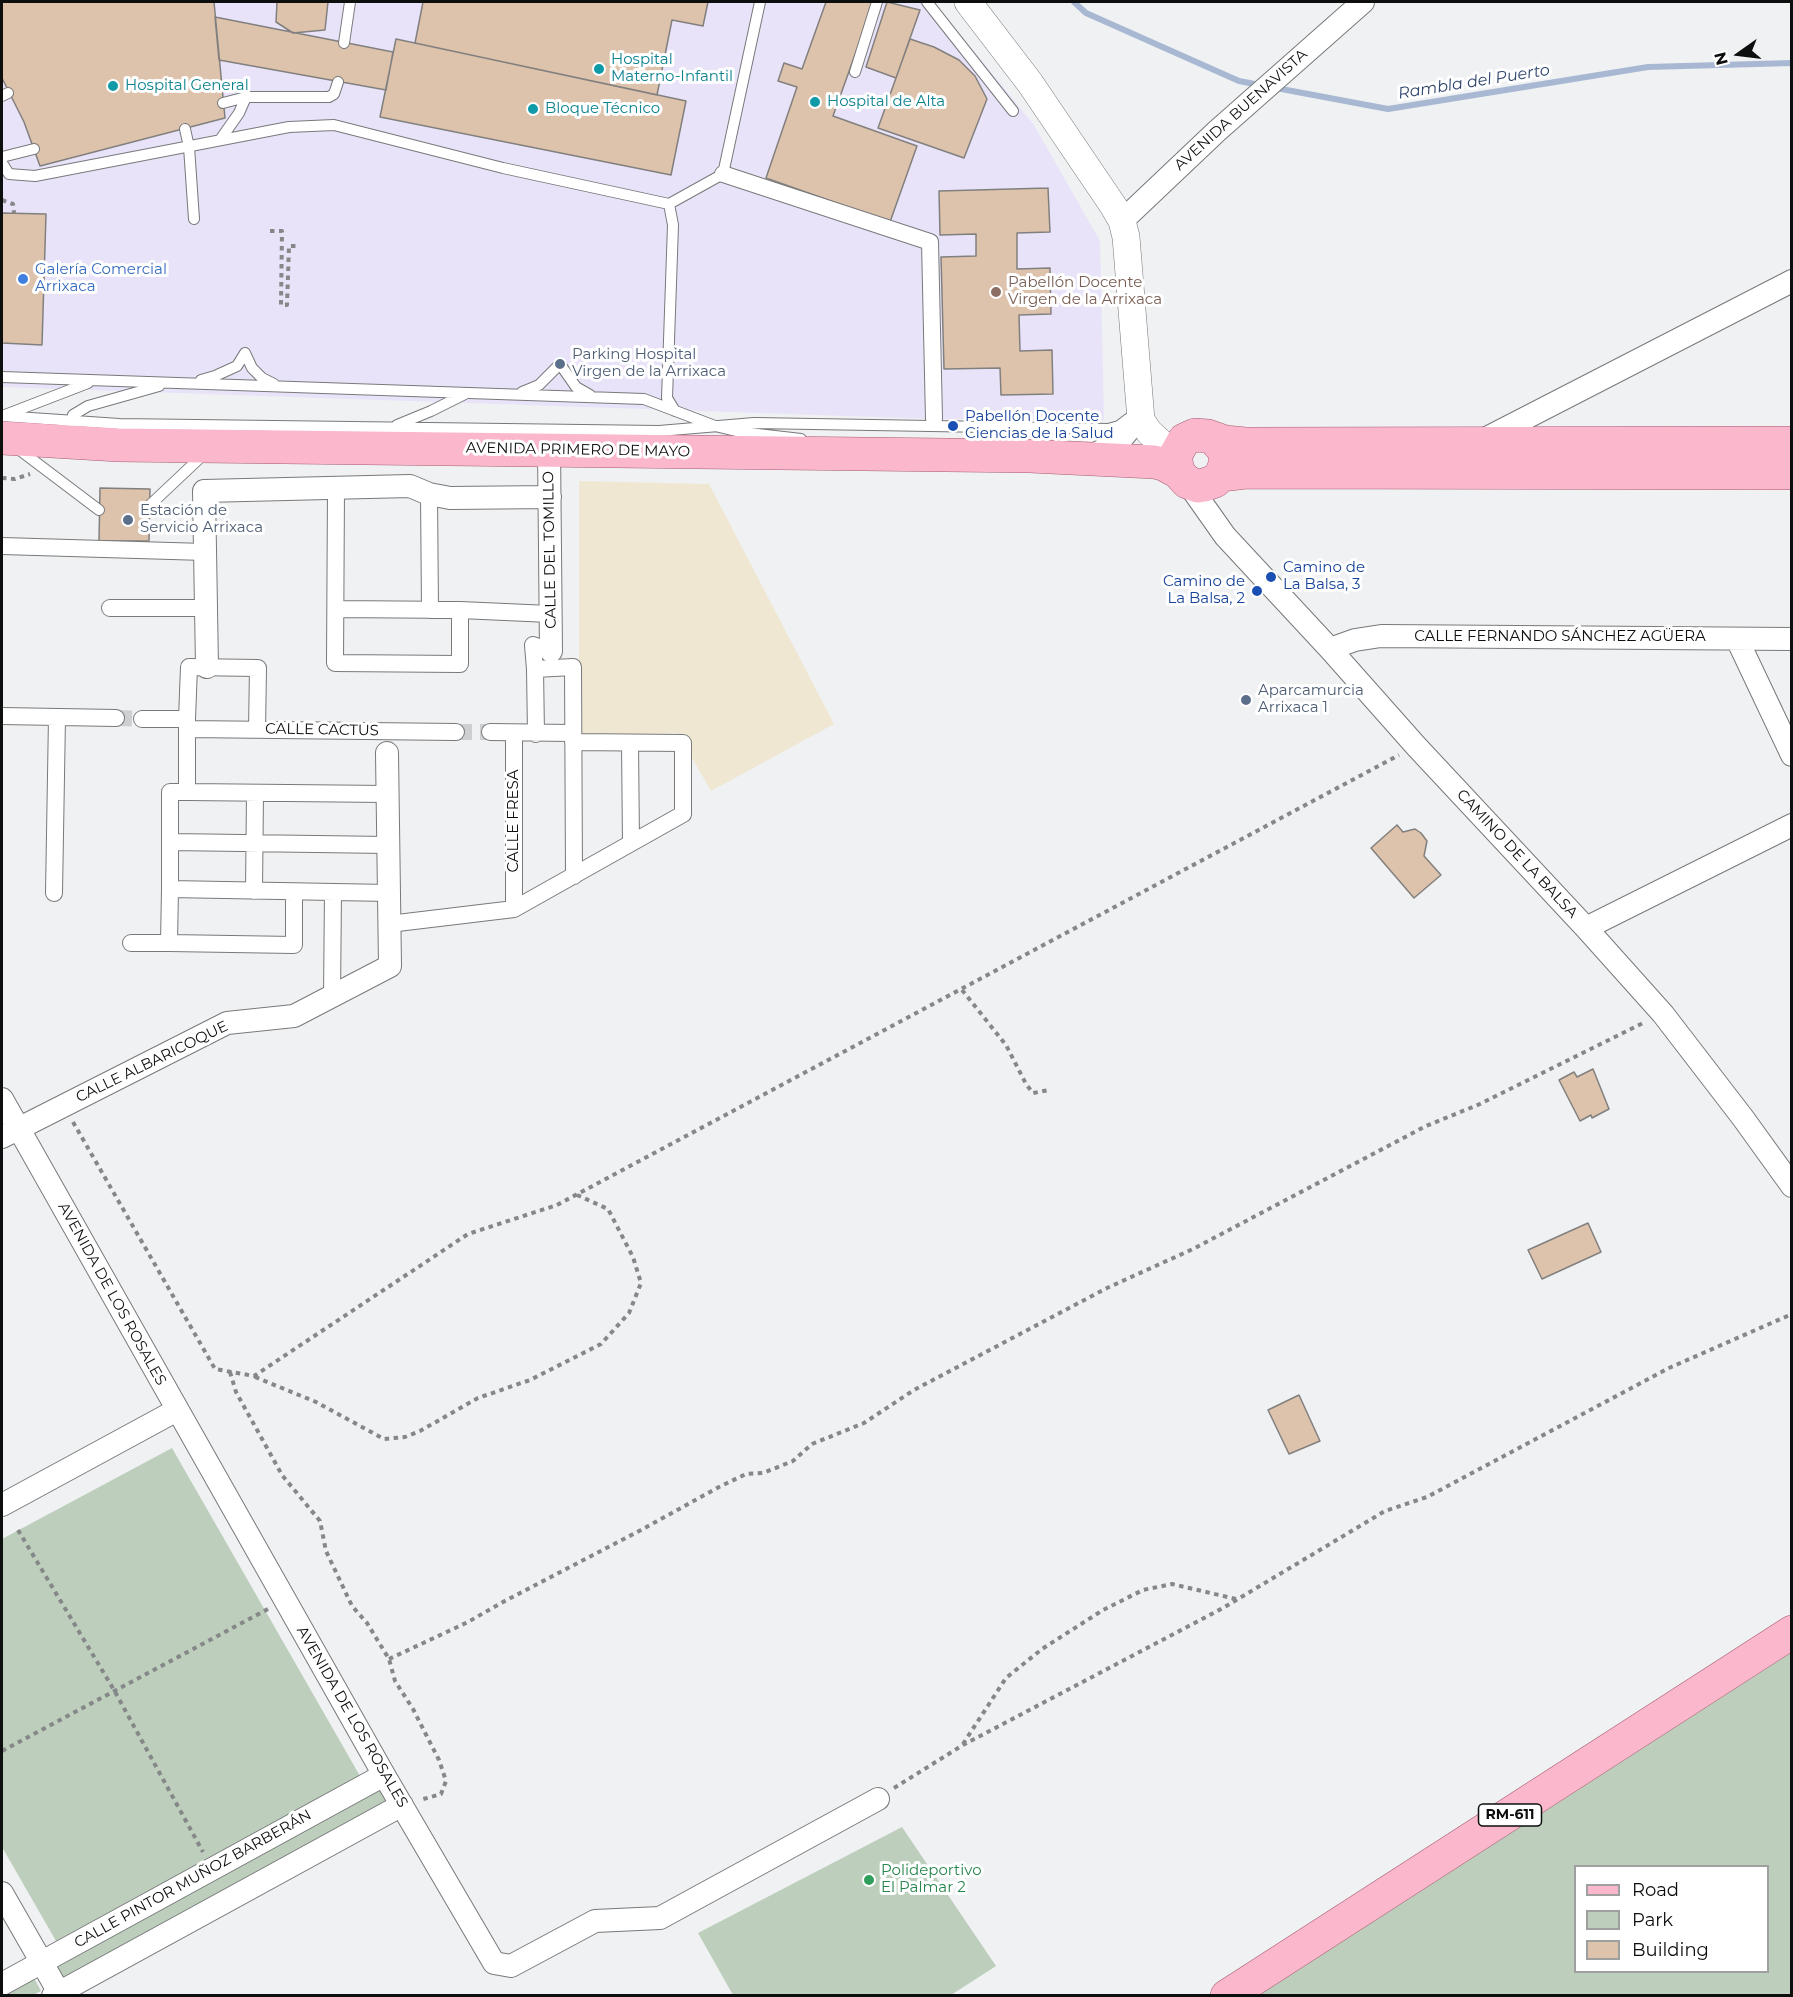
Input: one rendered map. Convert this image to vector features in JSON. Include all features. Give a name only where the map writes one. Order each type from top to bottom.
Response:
[{"type":"main road","name":"AVENIDA PRIMERO DE MAYO","points":[[14,438],[75,432],[214,446],[845,453],[1019,456],[1080,460],[1178,449]]},
{"type":"main road","points":[[1178,449],[1245,444],[1791,443]]},
{"type":"main road","points":[[1178,449],[1246,472],[1791,472]]},
{"type":"main road","name":"RM-611","points":[[1227,1995],[1791,1632]]},
{"type":"street","points":[[968,2],[1030,83],[1122,221],[1178,449]]},
{"type":"street","name":"AVENIDA BUENAVISTA","points":[[1122,221],[1299,56],[1363,2]]},
{"type":"street","points":[[723,174],[930,242],[934,419]]},
{"type":"street","points":[[1473,445],[1791,281]]},
{"type":"street","points":[[1080,460],[1119,441],[1132,427],[1178,449]]},
{"type":"street","name":"CALLE DEL TOMILLO","points":[[549,449],[551,651]]},
{"type":"street","name":"CAMINO DE LA BALSA","points":[[1178,449],[1225,536],[1663,1014],[1789,1178]]},
{"type":"street","points":[[187,792],[187,724],[206,608],[204,490],[410,486],[429,494],[450,498],[550,497]]},
{"type":"street","points":[[336,488],[335,663],[460,664],[460,610]]},
{"type":"street","points":[[429,494],[430,610]]},
{"type":"street","points":[[2,546],[205,552]]},
{"type":"street","points":[[110,609],[206,608]]},
{"type":"street","points":[[336,609],[460,610],[550,614]]},
{"type":"street","name":"CALLE FERNANDO SÁNCHEZ AGÜERA","points":[[1330,649],[1355,640],[1381,636],[1791,639]]},
{"type":"street","points":[[1737,639],[1791,755]]},
{"type":"street","points":[[536,734],[533,645],[551,651]]},
{"type":"street","points":[[198,667],[258,668],[257,730]]},
{"type":"street","points":[[535,669],[573,668],[574,876]]},
{"type":"street","points":[[2,716],[116,718]]},
{"type":"street","points":[[54,893],[57,717]]},
{"type":"street","name":"CALLE CACTUS","points":[[142,719],[257,730],[456,732]]},
{"type":"street","points":[[389,924],[514,909],[683,814],[683,743],[630,742],[490,732]]},
{"type":"street","name":"CALLE FRESA","points":[[514,733],[514,909]]},
{"type":"street","points":[[630,742],[631,843]]},
{"type":"street","name":"CALLE ALBARICOQUE","points":[[10,1132],[227,1023],[294,1016],[390,966],[387,753]]},
{"type":"street","points":[[170,943],[171,792],[387,794]]},
{"type":"street","points":[[254,891],[255,793]]},
{"type":"street","points":[[1586,928],[1791,825]]},
{"type":"street","points":[[170,842],[388,845]]},
{"type":"street","points":[[170,890],[389,893]]},
{"type":"street","points":[[131,943],[294,945],[294,892]]},
{"type":"street","points":[[333,892],[333,996]]},
{"type":"street","name":"AVENIDA DE LOS ROSALES","points":[[2,1099],[10,1132],[177,1410],[384,1775],[494,1963],[511,1966],[596,1921],[660,1918],[878,1798]]},
{"type":"street","points":[[2,1505],[177,1410]]},
{"type":"street","name":"CALLE PINTOR MUÑOZ BARBERÁN","points":[[2,1984],[384,1775]]},
{"type":"street","points":[[2,1893],[58,1994],[402,1804]]},
{"type":"lane","points":[[344,43],[350,2]]},
{"type":"lane","points":[[2,163],[9,174],[35,176],[289,127],[333,125],[503,168],[669,204],[723,174],[760,2]]},
{"type":"lane","points":[[855,72],[877,2]]},
{"type":"lane","points":[[927,2],[1013,111]]},
{"type":"lane","points":[[223,103],[246,97],[329,98],[334,94],[338,82]]},
{"type":"lane","points":[[220,140],[239,114],[246,97]]},
{"type":"lane","points":[[184,129],[189,147],[194,219]]},
{"type":"lane","points":[[2,157],[34,149]]},
{"type":"lane","points":[[669,204],[673,225],[667,398],[675,412]]},
{"type":"lane","points":[[190,383],[215,376],[237,366],[245,353],[252,368],[262,378],[278,386]]},
{"type":"lane","points":[[509,394],[526,391],[539,385],[561,364],[576,387],[589,394],[603,397]]},
{"type":"lane","points":[[2,377],[647,400],[714,426],[748,434],[800,438],[845,453]]},
{"type":"lane","points":[[94,380],[14,438],[99,510]]},
{"type":"lane","points":[[171,383],[88,406],[73,415],[75,432],[390,428],[667,431],[754,423],[1107,429],[1119,426],[1131,416],[1137,405],[1178,449]]},
{"type":"lane","points":[[647,400],[662,395],[667,389]]},
{"type":"lane","points":[[336,447],[390,428],[467,393]]},
{"type":"lane","points":[[150,505],[214,446]]},
{"type":"path","points":[[2,200],[14,204],[14,213]]},
{"type":"path","points":[[270,231],[282,231],[281,305],[287,305],[289,246],[297,246]]},
{"type":"path","points":[[2,478],[15,479],[14,438]]},
{"type":"path","points":[[254,1376],[468,1234],[557,1205],[577,1195],[1416,746]]},
{"type":"path","points":[[962,990],[1006,1046],[1033,1093],[1048,1090]]},
{"type":"path","points":[[388,1659],[468,1622],[501,1602],[719,1487],[746,1474],[763,1473],[793,1461],[812,1444],[864,1423],[914,1390],[1107,1288],[1193,1249],[1426,1126],[1480,1104],[1663,1014]]},
{"type":"path","points":[[63,1106],[215,1369],[254,1376],[316,1402],[384,1439],[405,1437],[420,1431],[478,1398],[530,1380],[601,1344],[629,1313],[641,1284],[633,1257],[608,1209],[577,1195]]},
{"type":"path","points":[[878,1798],[963,1745],[1237,1599],[1385,1511],[1427,1497],[1669,1368],[1791,1314]]},
{"type":"path","points":[[230,1372],[236,1392],[282,1475],[320,1521],[326,1551],[352,1606],[367,1623],[388,1659],[395,1681],[413,1708],[439,1760],[446,1781],[441,1794],[402,1804]]},
{"type":"path","points":[[18,1530],[114,1690],[213,1868]]},
{"type":"path","points":[[963,1745],[1006,1678],[1042,1649],[1103,1610],[1143,1590],[1172,1584],[1237,1599]]},
{"type":"path","points":[[2,1751],[271,1607]]},
{"type":"shaded area","points":[[2,2],[934,2],[1034,125],[1100,241],[1104,420],[934,419],[2,387]]},
{"type":"shaded area","points":[[579,481],[709,484],[834,724],[711,791],[678,733],[579,736]]},
{"type":"green space","points":[[172,1448],[360,1776],[56,1941],[2,1847],[2,1539]]},
{"type":"green space","points":[[1791,1634],[1791,1995],[1248,1995]]},
{"type":"green space","points":[[381,1786],[391,1803],[60,1981],[54,1969]]},
{"type":"green space","name":"Polideportivo El Palmar 2","points":[[902,1827],[996,1966],[951,1995],[733,1995],[698,1933]]},
{"type":"green space","points":[[34,1978],[41,1991],[33,1995],[2,1996]]},
{"type":"building","name":"Hospital General","points":[[2,2],[214,2],[225,118],[40,166],[24,122],[2,78]]},
{"type":"building","points":[[277,2],[328,2],[325,30],[293,33],[276,22]]},
{"type":"building","name":"Hospital Materno-Infantil","points":[[423,2],[708,2],[703,26],[672,20],[657,95],[415,43]]},
{"type":"building","name":"Hospital de Alta","points":[[826,2],[874,2],[833,116],[917,146],[890,222],[766,178],[797,87],[778,81],[784,63],[802,69]]},
{"type":"building","points":[[887,2],[920,10],[896,78],[866,67]]},
{"type":"building","points":[[215,17],[393,52],[386,90],[219,60]]},
{"type":"building","name":"Bloque Técnico","points":[[396,39],[686,101],[671,175],[380,117]]},
{"type":"building","points":[[910,39],[934,47],[959,60],[975,76],[987,99],[964,158],[878,128]]},
{"type":"building","name":"Pabellón Docente Virgen de la Arrixaca","points":[[1048,188],[1050,232],[1017,233],[1017,269],[1050,268],[1051,314],[1019,315],[1020,351],[1052,350],[1053,394],[1001,395],[1000,368],[944,369],[941,257],[976,256],[976,234],[940,235],[939,191]]},
{"type":"building","name":"Galería Comercial Arrixaca","points":[[2,213],[46,214],[42,345],[2,343]]},
{"type":"building","points":[[100,488],[150,489],[149,541],[99,541]]},
{"type":"building","points":[[1397,825],[1403,832],[1415,829],[1421,833],[1427,841],[1424,856],[1441,875],[1414,898],[1371,848]]},
{"type":"building","points":[[1593,1069],[1609,1109],[1592,1118],[1591,1115],[1580,1121],[1559,1080],[1574,1072],[1577,1077]]},
{"type":"building","points":[[1588,1223],[1601,1252],[1542,1279],[1528,1250]]},
{"type":"building","points":[[1299,1395],[1320,1441],[1289,1454],[1268,1410]]},
{"type":"waterway","name":"Rambla del Puerto","points":[[1074,2],[1086,13],[1239,81],[1260,85]]},
{"type":"waterway","name":"Rambla del Puerto","points":[[1276,88],[1388,109],[1648,67],[1792,63]]},
{"type":"tunnel","points":[[116,718],[142,719]]},
{"type":"tunnel","points":[[456,732],[490,732]]},
{"type":"place","name":"Hospital Materno-Infantil","points":[[599,69]]},
{"type":"place","name":"Hospital General","points":[[113,86]]},
{"type":"place","name":"Hospital de Alta","points":[[815,102]]},
{"type":"place","name":"Bloque Técnico","points":[[533,109]]},
{"type":"place","name":"Galería Comercial Arrixaca","points":[[23,279]]},
{"type":"place","name":"Pabellón Docente Virgen de la Arrixaca","points":[[996,292]]},
{"type":"place","name":"Parking Hospital Virgen de la Arrixaca","points":[[560,364]]},
{"type":"place","name":"Pabellón Docente Ciencias de la Salud","points":[[953,426]]},
{"type":"place","name":"Estación de Servicio Arrixaca","points":[[128,520]]},
{"type":"place","name":"Camino de La Balsa, 3","points":[[1271,577]]},
{"type":"place","name":"Camino de La Balsa, 2","points":[[1257,591]]},
{"type":"place","name":"Aparcamurcia Arrixaca 1","points":[[1246,700]]},
{"type":"place","name":"Polideportivo El Palmar 2","points":[[869,1880]]}]
